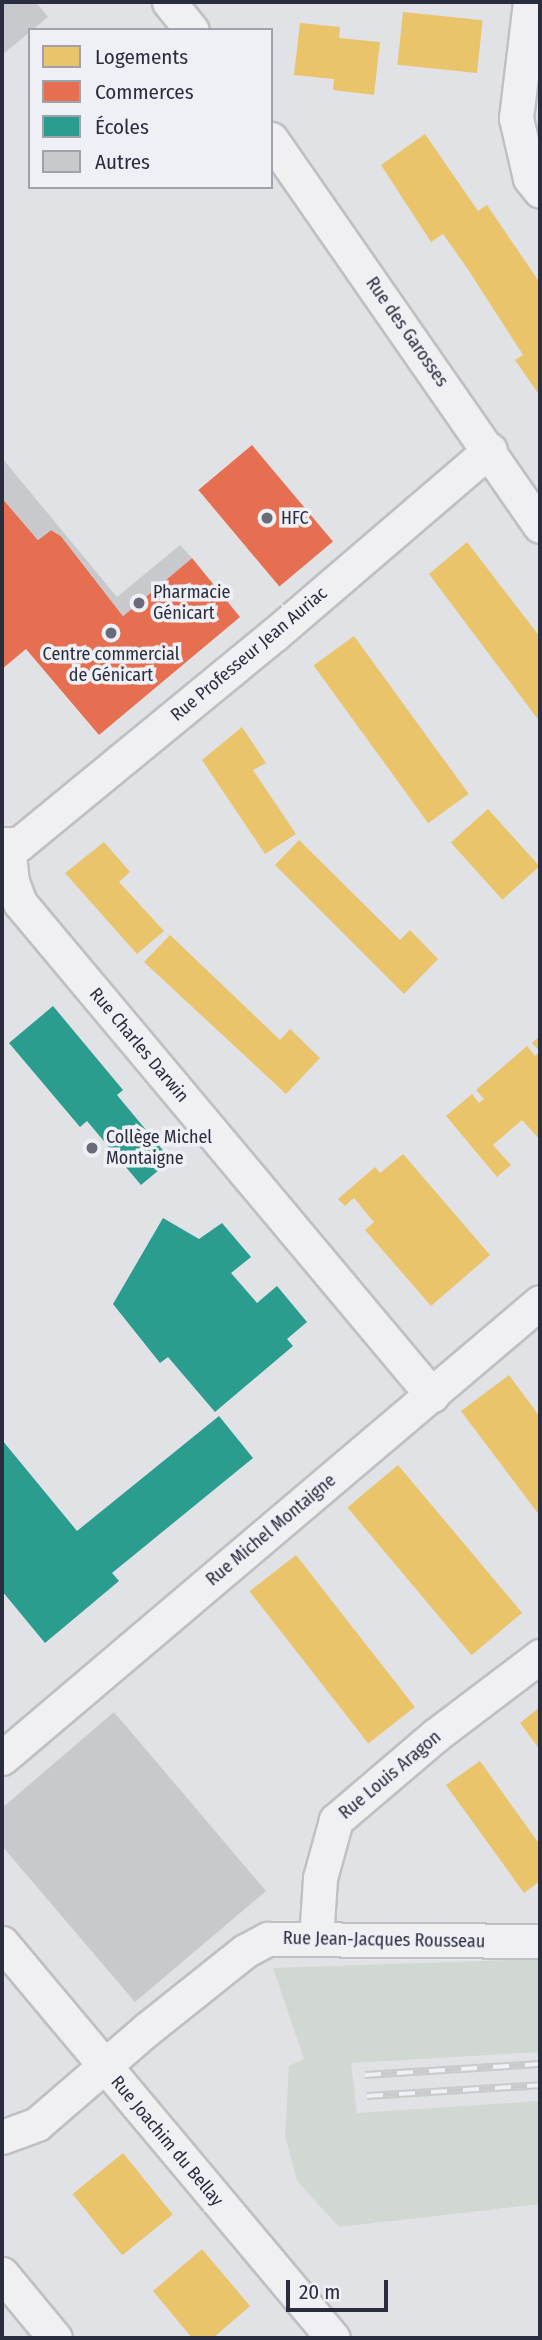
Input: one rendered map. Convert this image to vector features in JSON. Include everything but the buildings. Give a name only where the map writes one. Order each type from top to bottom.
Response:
[{"type":"street","points":[[169,2],[190,28]]},
{"type":"street","points":[[530,2],[516,118],[530,178],[540,191]]},
{"type":"street","name":"Rue des Garosses","points":[[273,142],[490,450],[540,526]]},
{"type":"street","name":"Rue Professeur Jean Auriac","points":[[5,844],[19,844],[490,450]]},
{"type":"street","name":"Rue Charles Darwin","points":[[5,844],[12,882],[20,903],[432,1395]]},
{"type":"street","name":"Rue Michel Montaigne","points":[[2,1758],[540,1302]]},
{"type":"street","name":"Rue Louis Aragon","points":[[316,1939],[320,1878],[336,1821],[436,1735],[540,1656]]},
{"type":"street","name":"Rue Jean-Jacques Rousseau","points":[[2,2137],[37,2124],[105,2066],[258,1943],[268,1938],[540,1941]]},
{"type":"street","name":"Rue Joachim du Bellay","points":[[2,1943],[333,2338]]},
{"type":"street","points":[[2,2274],[55,2338]]},
{"type":"shaded area","points":[[540,1959],[540,2052],[351,2063],[357,2113],[540,2101],[540,2204],[339,2227],[297,2181],[285,2136],[289,2066],[304,2059],[273,1968]]},
{"type":"railway","points":[[365,2075],[540,2064]]},
{"type":"railway","points":[[367,2096],[540,2085]]},
{"type":"place","name":"HFC","points":[[267,518]]},
{"type":"place","name":"Pharmacie Génicart","points":[[139,603]]},
{"type":"place","name":"Centre commercial de Génicart","points":[[111,633]]},
{"type":"place","name":"Collège Michel Montaigne","points":[[92,1148]]}]
